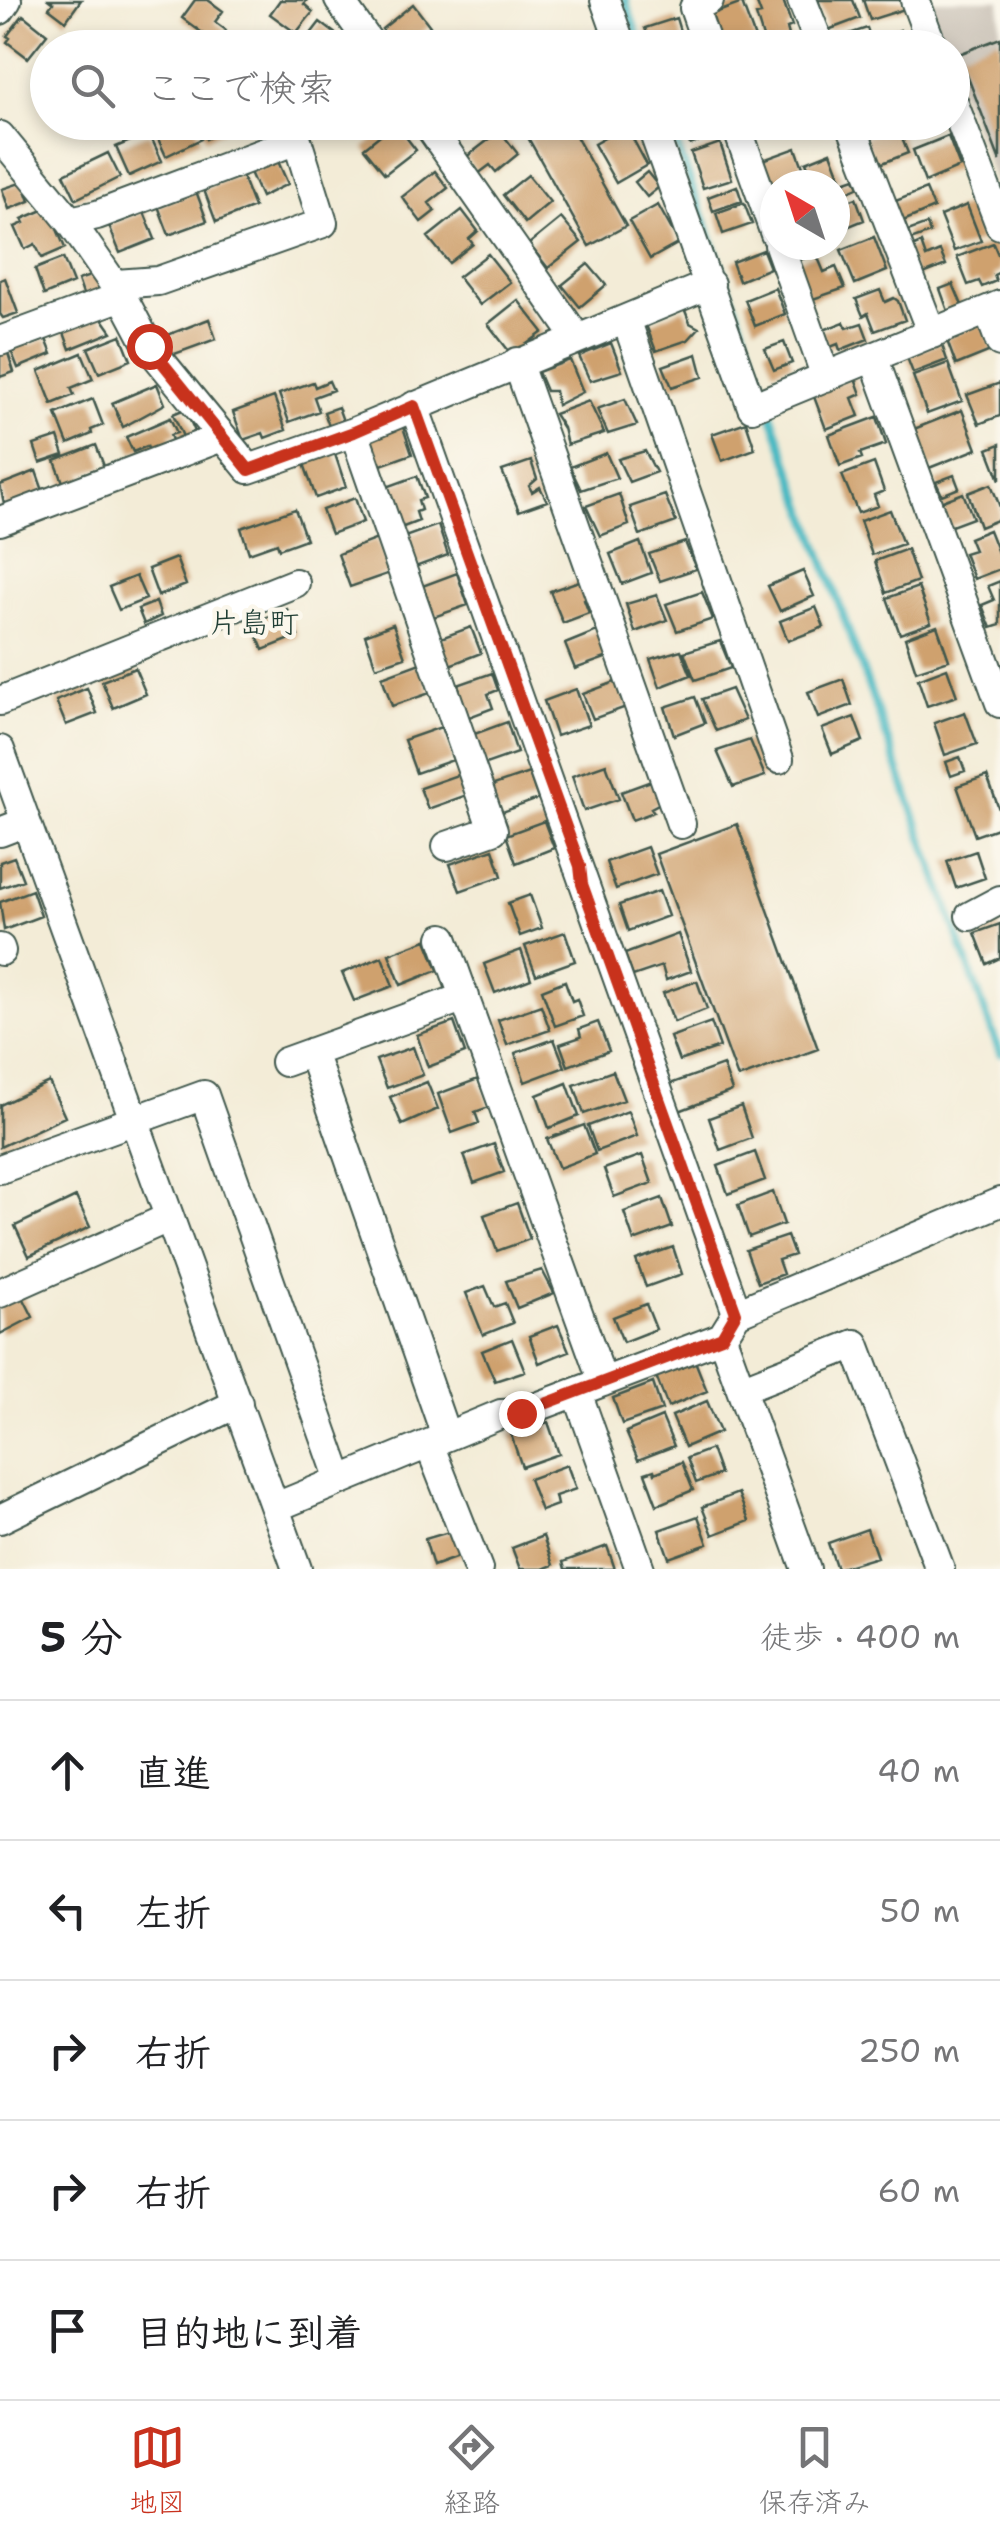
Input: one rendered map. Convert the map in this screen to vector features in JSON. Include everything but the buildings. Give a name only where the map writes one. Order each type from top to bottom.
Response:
[{"type":"street","points":[[0,10],[7,0]]},
{"type":"street","points":[[339,0],[360,30]]},
{"type":"street","points":[[604,0],[615,30]]},
{"type":"street","points":[[702,30],[694,8],[710,0]]},
{"type":"street","points":[[802,0],[814,30]]},
{"type":"street","points":[[916,0],[927,30]]},
{"type":"street","points":[[0,136],[120,290],[149,346],[249,470],[354,432],[710,284]]},
{"type":"street","points":[[0,341],[120,290],[158,281],[323,223],[297,140],[97,215],[70,221]]},
{"type":"street","points":[[439,140],[577,338]]},
{"type":"street","points":[[657,140],[752,406],[994,308],[1000,342]]},
{"type":"street","points":[[741,140],[760,192]]},
{"type":"street","points":[[857,140],[932,334]]},
{"type":"street","points":[[968,140],[1000,225]]},
{"type":"street","points":[[784,260],[826,377]]},
{"type":"street","points":[[626,319],[778,758]]},
{"type":"street","points":[[874,359],[1000,703]]},
{"type":"street","points":[[517,362],[681,824]]},
{"type":"street","points":[[414,406],[580,866],[582,884],[730,1325],[741,1389],[806,1569]]},
{"type":"street","points":[[354,432],[493,830],[447,846]]},
{"type":"street","points":[[0,521],[222,436]]},
{"type":"street","points":[[0,700],[294,583]]},
{"type":"street","points":[[0,750],[13,827],[135,1117],[168,1218],[297,1569]]},
{"type":"street","points":[[970,916],[1000,900]]},
{"type":"street","points":[[443,938],[590,1387],[640,1569]]},
{"type":"street","points":[[464,997],[298,1057],[437,1440],[478,1569]]},
{"type":"street","points":[[0,1169],[204,1094],[340,1480]]},
{"type":"street","points":[[276,1507],[500,1414],[521,1413],[590,1387],[1000,1202]]},
{"type":"street","points":[[0,1293],[168,1218]]},
{"type":"street","points":[[741,1389],[855,1344],[940,1569]]},
{"type":"street","points":[[0,1519],[238,1403]]},
{"type":"shaded area","points":[[927,0],[1000,0],[1000,197],[970,115],[970,30],[938,30]]},
{"type":"waterway","points":[[625,0],[636,30]]},
{"type":"waterway","points":[[675,140],[767,395]]},
{"type":"waterway","points":[[769,408],[1000,1054]]},
{"type":"district","name":"片島町","points":[[254,623]]},
{"type":"route","points":[[149,346],[249,470],[414,406],[736,1313],[722,1337],[521,1413]]}]
